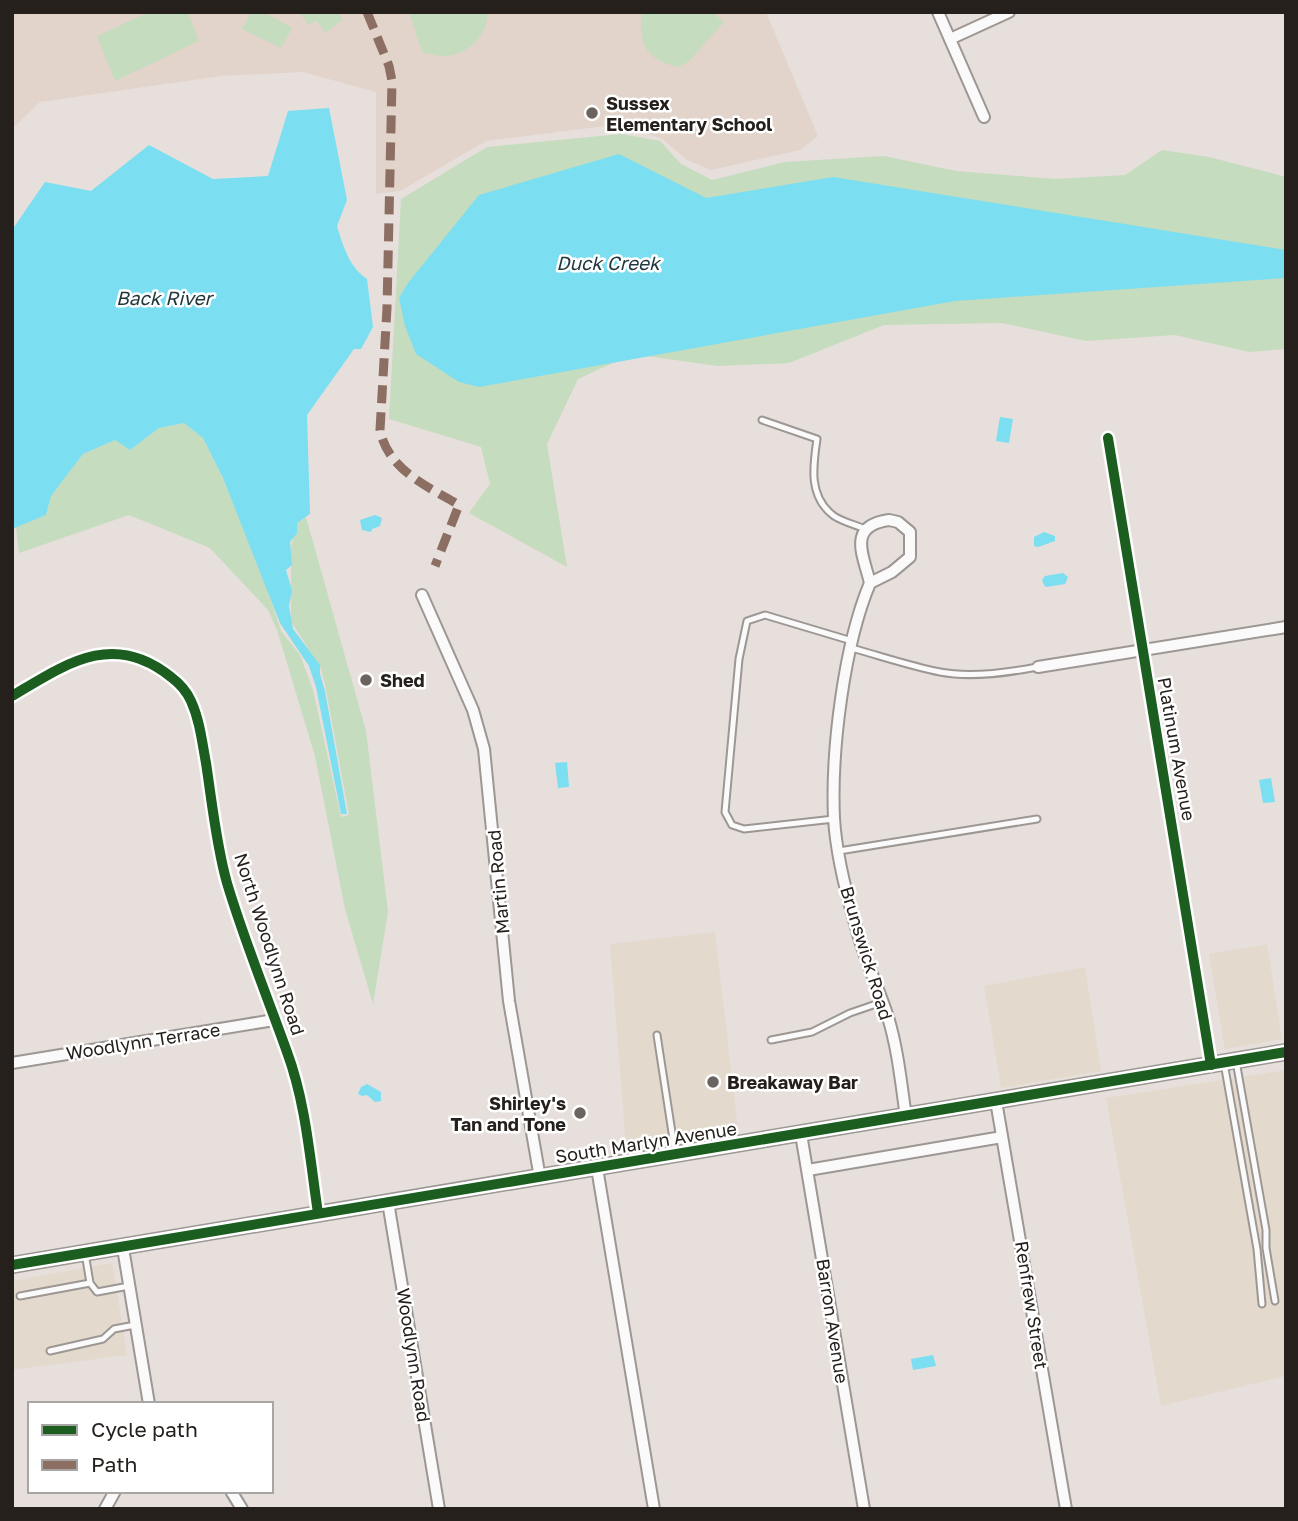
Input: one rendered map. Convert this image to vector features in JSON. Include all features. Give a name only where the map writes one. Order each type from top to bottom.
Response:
[{"type":"street","points":[[938,12],[984,117]]},
{"type":"street","points":[[950,39],[1009,12]]},
{"type":"street","name":"Platinum Avenue","points":[[1108,438],[1142,650],[1224,1063]]},
{"type":"street","points":[[876,522],[898,522],[910,533],[912,548],[910,557],[902,565],[870,583],[860,547],[865,529],[876,522]]},
{"type":"street","name":"Brunswick Road","points":[[870,583],[862,601],[852,645],[836,748],[834,819],[856,928],[896,1048],[906,1117]]},
{"type":"street","name":"Martin Road","points":[[422,595],[473,710],[484,750],[509,1001],[540,1178]]},
{"type":"street","points":[[1038,667],[1286,627]]},
{"type":"street","name":"North Woodlynn Road","points":[[12,696],[89,656],[118,653],[135,656],[150,663],[181,686],[190,699],[196,714],[227,881],[274,1020],[288,1053],[299,1094],[318,1213]]},
{"type":"street","name":"Woodlynn Terrace","points":[[12,1063],[274,1020]]},
{"type":"street","name":"South Marlyn Avenue","points":[[12,1265],[1286,1052]]},
{"type":"street","name":"Renfrew Street","points":[[996,1101],[1066,1509]]},
{"type":"street","name":"Barron Avenue","points":[[802,1134],[864,1509]]},
{"type":"street","points":[[808,1170],[1002,1137]]},
{"type":"street","points":[[597,1168],[654,1509]]},
{"type":"street","name":"Woodlynn Road","points":[[388,1202],[439,1509]]},
{"type":"street","points":[[123,1248],[149,1402]]},
{"type":"street","points":[[105,1509],[114,1493]]},
{"type":"street","points":[[232,1493],[242,1509]]},
{"type":"lane","points":[[762,420],[817,439],[812,475],[819,497],[834,516],[865,529]]},
{"type":"lane","points":[[834,819],[744,829],[732,825],[725,812],[738,659],[747,621],[765,615],[942,672],[998,673],[1038,667]]},
{"type":"lane","points":[[839,851],[1037,819]]},
{"type":"lane","points":[[771,1040],[812,1032],[850,1013],[882,1002]]},
{"type":"lane","points":[[657,1035],[676,1155]]},
{"type":"lane","points":[[1224,1063],[1266,1230],[1266,1248],[1275,1301]]},
{"type":"lane","points":[[1224,1063],[1257,1250],[1262,1304]]},
{"type":"lane","points":[[85,1253],[90,1283],[97,1292],[129,1286]]},
{"type":"lane","points":[[20,1296],[90,1283]]},
{"type":"lane","points":[[50,1351],[103,1339],[114,1329],[135,1325]]},
{"type":"shaded area","name":"Sussex Elementary School","points":[[12,12],[766,12],[818,136],[800,150],[711,170],[687,160],[661,138],[613,125],[486,141],[400,191],[376,194],[376,92],[303,72],[221,76],[40,102],[12,129]]},
{"type":"shaded area","points":[[715,932],[738,1129],[626,1147],[610,944]]},
{"type":"shaded area","points":[[1267,944],[1282,1039],[1225,1049],[1209,954]]},
{"type":"shaded area","points":[[1085,967],[1101,1071],[1001,1088],[984,986]]},
{"type":"shaded area","points":[[1286,1070],[1286,1376],[1161,1406],[1106,1098]]},
{"type":"shaded area","points":[[112,1263],[127,1355],[12,1370],[12,1281]]},
{"type":"green space","points":[[149,12],[188,12],[199,41],[115,81],[97,36]]},
{"type":"green space","points":[[251,12],[264,12],[292,28],[281,48],[242,29]]},
{"type":"green space","points":[[299,12],[338,12],[343,19],[325,33],[317,21],[308,24]]},
{"type":"green space","points":[[409,12],[487,12],[487,20],[480,36],[468,48],[453,55],[439,56],[422,52]]},
{"type":"green space","points":[[642,12],[712,12],[724,22],[688,62],[678,67],[658,60],[646,49],[641,33]]},
{"type":"green space","points":[[621,134],[660,141],[681,164],[712,180],[785,162],[884,156],[956,171],[1055,179],[1125,175],[1162,150],[1209,157],[1286,177],[1286,349],[1249,352],[1175,335],[1086,341],[1002,323],[884,325],[789,363],[718,366],[632,354],[578,379],[547,444],[567,567],[469,513],[490,484],[481,447],[389,419],[401,199],[487,147]]},
{"type":"green space","points":[[184,423],[203,438],[223,478],[266,585],[281,631],[300,655],[313,690],[341,817],[349,815],[325,684],[321,669],[291,621],[291,546],[297,523],[306,517],[366,731],[388,912],[373,1004],[345,909],[315,756],[277,630],[268,610],[210,548],[129,515],[19,553],[16,527],[46,515],[51,496],[83,454],[115,440],[130,450],[159,428]]},
{"type":"water","name":"Back River","points":[[329,108],[347,200],[337,226],[351,262],[367,279],[373,327],[361,349],[354,349],[307,415],[310,514],[297,523],[297,533],[290,542],[292,565],[286,570],[292,590],[289,606],[293,629],[320,665],[347,814],[341,814],[316,687],[309,666],[280,623],[223,478],[203,438],[184,423],[159,428],[130,450],[115,440],[83,454],[51,496],[46,515],[12,529],[12,230],[45,182],[91,191],[149,145],[213,179],[268,176],[288,111]]},
{"type":"water","name":"Duck Creek","points":[[619,154],[706,198],[833,177],[1286,250],[1286,278],[955,301],[479,387],[459,382],[416,354],[405,326],[399,298],[479,195]]},
{"type":"water","points":[[1000,417],[1013,419],[1009,443],[996,441]]},
{"type":"water","points":[[375,515],[382,518],[380,526],[371,532],[362,530],[360,520]]},
{"type":"water","points":[[1044,532],[1055,536],[1055,541],[1034,546],[1034,537]]},
{"type":"water","points":[[1063,573],[1068,577],[1065,584],[1044,585],[1042,580],[1045,576]]},
{"type":"water","points":[[567,762],[569,787],[558,788],[555,763]]},
{"type":"water","points":[[1271,778],[1275,802],[1263,803],[1259,780]]},
{"type":"water","points":[[367,1084],[381,1092],[381,1101],[375,1102],[367,1095],[358,1094],[361,1087]]},
{"type":"water","points":[[933,1355],[936,1366],[913,1370],[911,1359]]},
{"type":"marked path","points":[[367,12],[389,66],[392,81],[387,308],[380,430],[384,444],[400,466],[459,505],[435,566]]},
{"type":"cycle path","points":[[1108,438],[1211,1065]]},
{"type":"cycle path","points":[[12,696],[71,664],[109,654],[129,656],[150,663],[174,679],[189,698],[197,716],[227,883],[299,1091],[318,1213]]},
{"type":"cycle path","points":[[12,1265],[1286,1052]]},
{"type":"place","name":"Sussex Elementary School","points":[[592,113]]},
{"type":"place","name":"Shed","points":[[366,680]]},
{"type":"place","name":"Breakaway Bar","points":[[713,1082]]},
{"type":"place","name":"Shirley's Tan and Tone","points":[[580,1113]]}]
